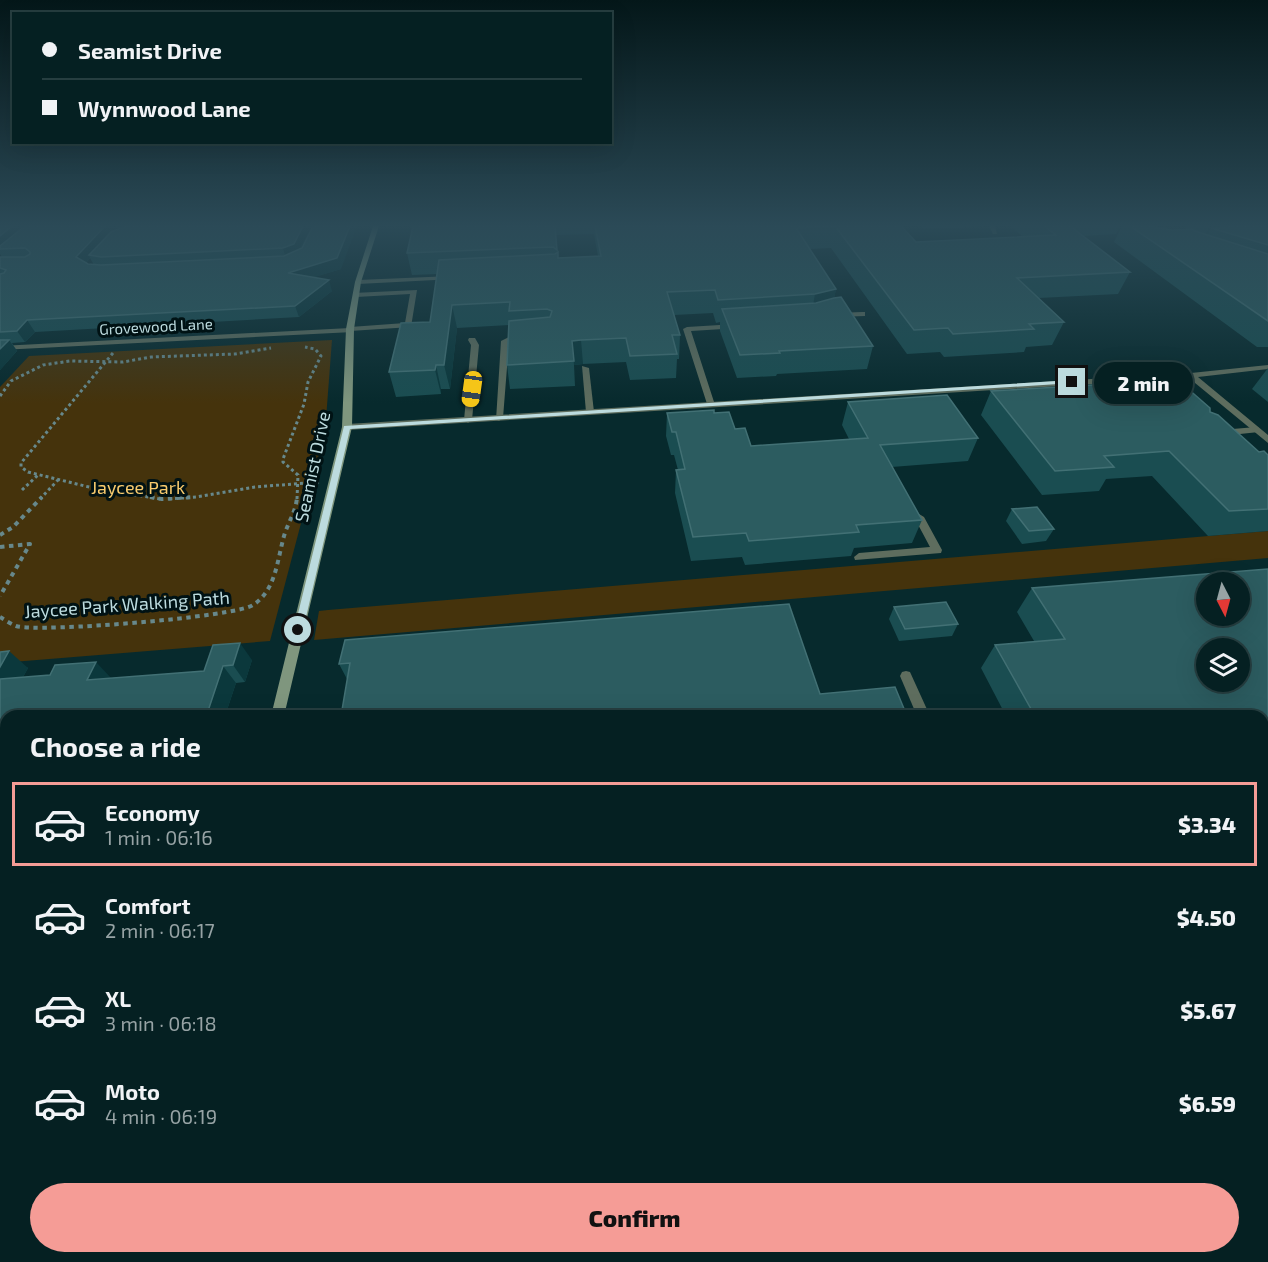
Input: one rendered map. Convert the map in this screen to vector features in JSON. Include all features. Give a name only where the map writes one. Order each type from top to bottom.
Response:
[{"type":"street","name":"Seamist Drive","points":[[278,710],[347,427],[350,330],[358,285]]},
{"type":"street","name":"Grovewood Lane","points":[[0,348],[408,325],[414,292],[356,295]]},
{"type":"street","points":[[829,316],[862,314]]},
{"type":"street","points":[[711,405],[687,329],[743,326]]},
{"type":"street","points":[[499,418],[505,341],[529,337]]},
{"type":"street","points":[[468,420],[475,345],[472,340]]},
{"type":"street","points":[[585,368],[590,412]]},
{"type":"street","points":[[347,427],[1191,375],[1268,368]]},
{"type":"street","points":[[1191,375],[1263,435]]},
{"type":"street","points":[[1208,434],[1263,435]]},
{"type":"street","points":[[859,557],[937,550],[919,517]]},
{"type":"street","points":[[906,676],[921,710]]},
{"type":"path","points":[[122,342],[21,463],[21,467],[58,479],[162,499],[296,483],[335,481]]},
{"type":"path","points":[[296,483],[298,475],[283,462],[283,459],[304,404],[308,382],[321,356],[315,349],[303,346]]},
{"type":"path","points":[[0,396],[11,381],[39,366],[70,361],[106,362],[151,357],[235,354],[280,347]]},
{"type":"path","points":[[22,490],[39,474]]},
{"type":"path","points":[[0,535],[12,526],[58,479]]},
{"type":"path","name":"Jaycee Park Walking Path","points":[[0,617],[16,626],[41,628],[154,621],[243,611],[254,606],[275,580],[285,535],[296,508],[296,483]]},
{"type":"path","name":"Jaycee Park Walking Path","points":[[0,547],[30,544],[0,596]]},
{"type":"green space","name":"Jaycee Park","points":[[332,340],[325,432],[270,641],[0,663],[0,387],[29,356]]},
{"type":"green space","points":[[1268,531],[1268,558],[314,640],[319,611]]},
{"type":"building","points":[[0,285],[323,285],[295,306],[27,320],[17,331],[0,332]]},
{"type":"building","points":[[435,285],[833,285],[836,289],[815,294],[718,300],[715,290],[667,292],[680,335],[672,335],[677,354],[630,356],[626,338],[581,340],[572,341],[574,361],[507,365],[509,321],[550,317],[552,311],[547,309],[509,311],[510,302],[452,305],[444,365],[436,365],[435,370],[389,372],[401,323],[430,322]]},
{"type":"building","points":[[880,285],[1024,285],[1064,322],[1029,324],[1034,329],[953,334],[948,328],[914,330]]},
{"type":"building","points":[[1216,285],[1268,285],[1268,321]]},
{"type":"building","points":[[841,297],[873,346],[740,355],[722,309],[816,303]]},
{"type":"building","points":[[0,340],[9,340],[0,349]]},
{"type":"building","points":[[1178,380],[1210,408],[1210,412],[1218,415],[1259,452],[1264,451],[1268,455],[1268,509],[1229,511],[1169,451],[1104,456],[1114,467],[1055,471],[991,391]]},
{"type":"building","points":[[947,395],[978,438],[880,445],[922,520],[856,525],[859,532],[749,541],[746,533],[693,537],[676,470],[685,469],[676,432],[672,432],[667,413],[714,410],[714,413],[729,412],[735,429],[745,428],[751,446],[868,438],[848,402]]},
{"type":"building","points":[[1037,507],[1054,529],[1029,531],[1012,509]]},
{"type":"building","points":[[1268,569],[1268,710],[1032,710],[995,645],[1065,639],[1032,588],[1196,575],[1196,626],[1250,626],[1250,572],[1231,572]]},
{"type":"building","points":[[946,602],[958,624],[905,629],[894,607]]},
{"type":"building","points":[[789,604],[820,694],[895,687],[905,710],[342,710],[350,663],[339,664],[345,640]]},
{"type":"building","points":[[240,643],[233,665],[223,666],[208,710],[0,710],[0,679],[50,675],[55,665],[96,662],[87,680],[204,671],[213,645]]},
{"type":"building","points":[[9,651],[0,667],[0,652]]},
{"type":"route","points":[[298,630],[347,427],[1072,382]]}]
